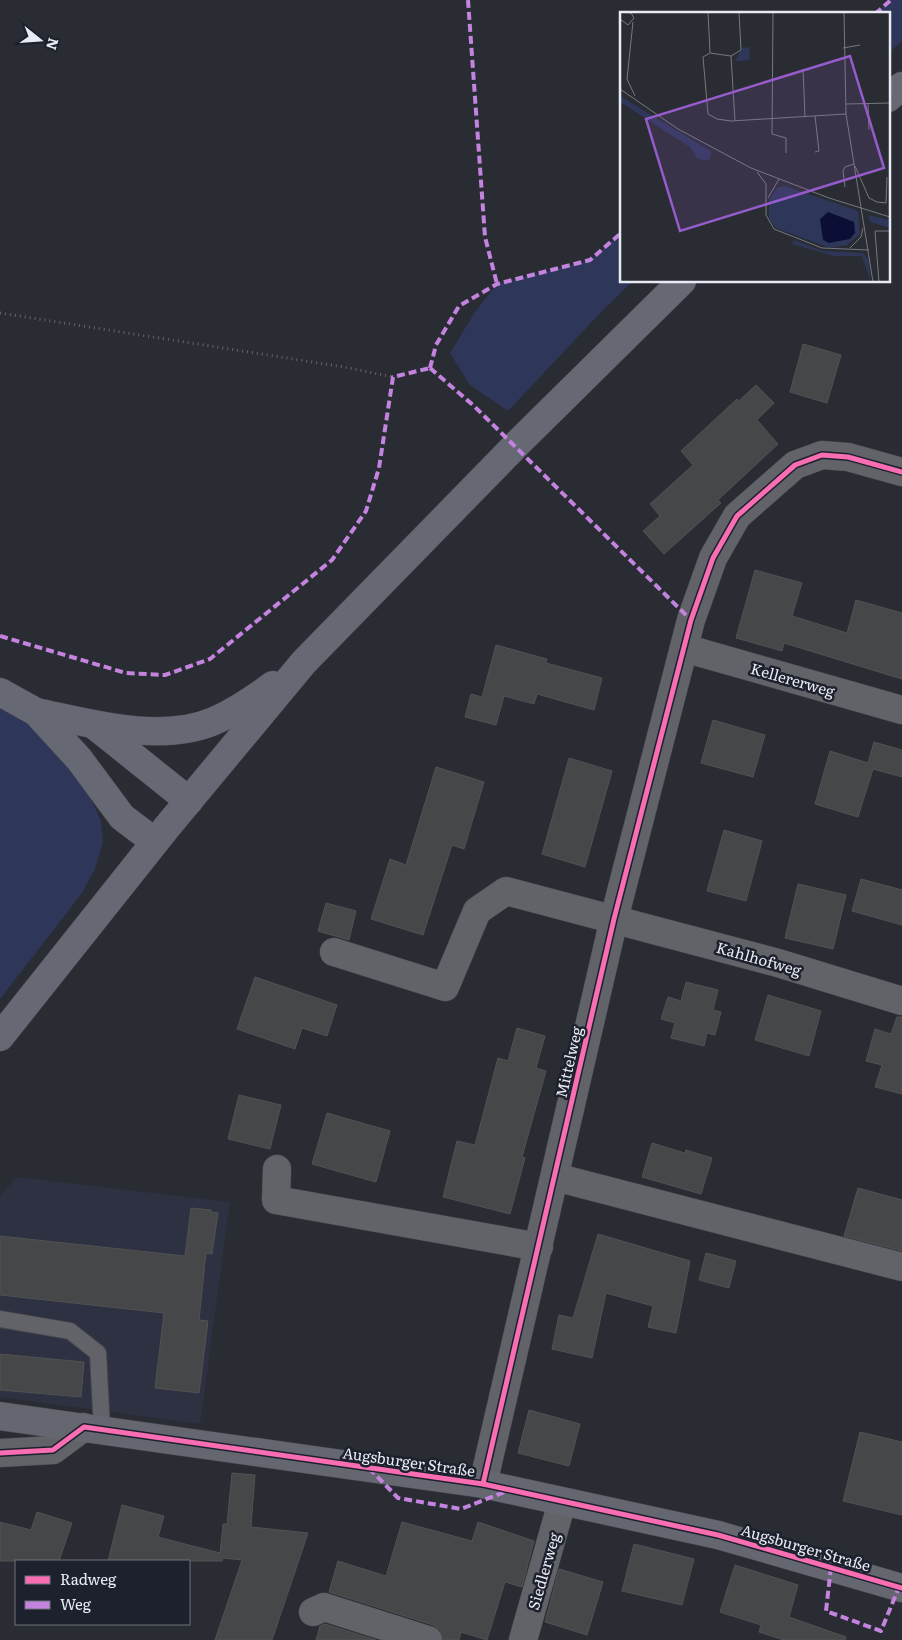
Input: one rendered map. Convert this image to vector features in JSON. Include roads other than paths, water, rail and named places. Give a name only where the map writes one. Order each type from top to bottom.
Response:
[{"type":"main road","points":[[890,96],[902,86]]},
{"type":"main road","points":[[0,1037],[154,842],[304,662],[520,441],[681,282]]},
{"type":"main road","points":[[0,692],[36,712],[94,724],[120,729],[151,731],[182,729],[212,722],[247,704],[304,662]]},
{"type":"main road","points":[[36,712],[80,759],[122,817],[154,842]]},
{"type":"main road","points":[[94,724],[188,801]]},
{"type":"main road","name":"Augsburger Straße","points":[[0,1416],[482,1484],[718,1534],[902,1588]]},
{"type":"street","name":"Mittelweg","points":[[482,1484],[614,919],[684,648],[713,558],[737,516],[795,465],[822,456],[848,457],[902,472]]},
{"type":"street","name":"Kellererweg","points":[[684,648],[902,710]]},
{"type":"street","points":[[334,952],[445,987],[477,911],[506,891],[614,919]]},
{"type":"street","name":"Kahlhofweg","points":[[614,919],[778,963],[902,1001]]},
{"type":"street","points":[[277,1169],[276,1200],[538,1247]]},
{"type":"street","points":[[555,1177],[902,1267]]},
{"type":"street","points":[[0,1453],[53,1450],[93,1429]]},
{"type":"street","name":"Siedlerweg","points":[[524,1640],[562,1502]]},
{"type":"street","points":[[313,1612],[324,1607],[428,1640]]},
{"type":"lane","points":[[0,1319],[70,1331],[98,1353],[93,1429]]}]
